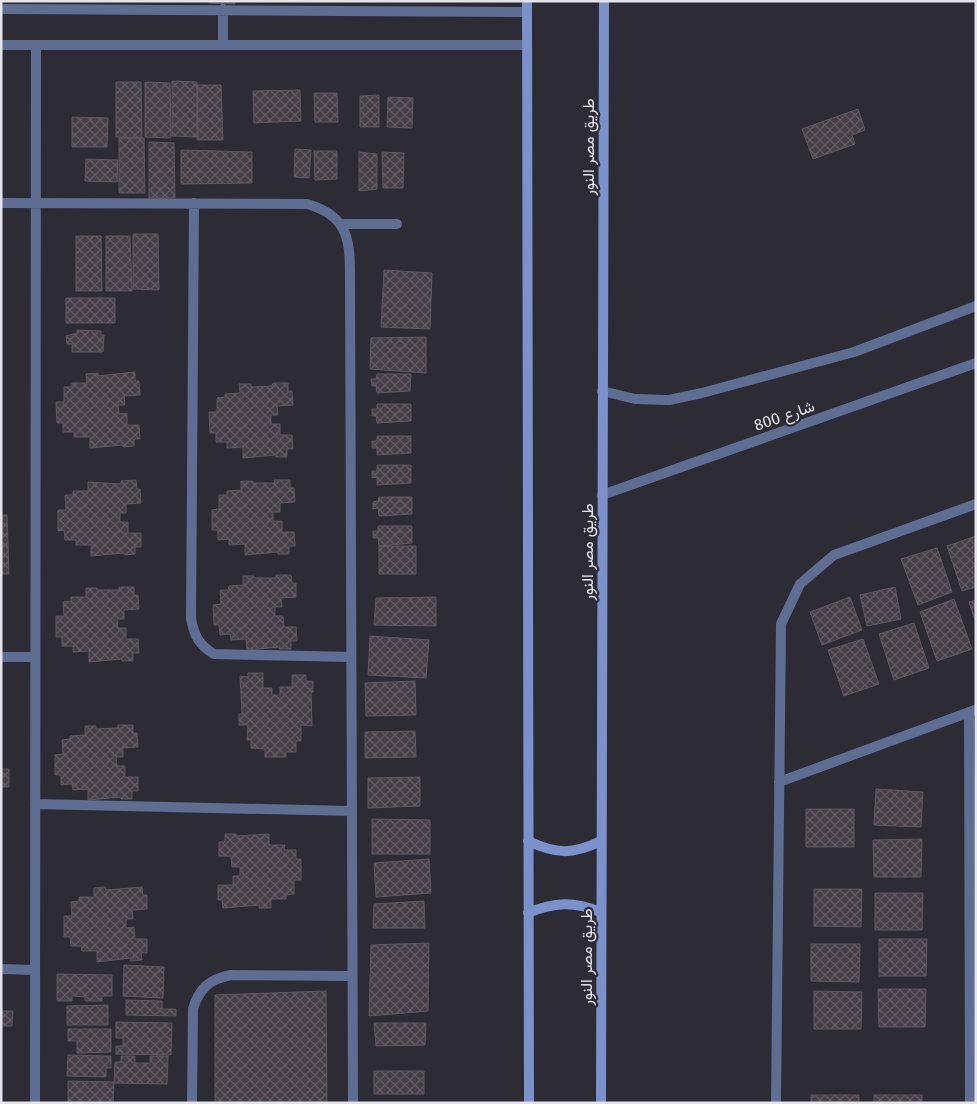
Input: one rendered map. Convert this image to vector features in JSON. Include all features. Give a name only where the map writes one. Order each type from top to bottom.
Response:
[{"type":"street","name":"طريق مصر النور","points":[[601,1103],[600,912],[604,1]]},
{"type":"street","points":[[1,9],[33,5],[223,9],[527,6],[529,1103]]},
{"type":"street","points":[[223,9],[223,45]]},
{"type":"street","points":[[1,45],[527,45]]},
{"type":"street","points":[[35,1103],[36,45]]},
{"type":"street","points":[[1,203],[307,204],[320,207],[341,224],[348,239],[350,256],[353,1103]]},
{"type":"street","points":[[194,203],[191,608],[193,634],[201,646],[214,654],[352,657]]},
{"type":"street","points":[[341,224],[397,224]]},
{"type":"street","points":[[602,391],[635,399],[669,400],[702,393],[854,352],[976,306]]},
{"type":"street","name":"شارع 800","points":[[602,495],[976,363]]},
{"type":"street","points":[[776,1103],[781,624],[800,584],[834,555],[976,504]]},
{"type":"street","points":[[1,657],[36,657]]},
{"type":"street","points":[[779,782],[972,711],[973,926],[970,1103]]},
{"type":"street","points":[[35,804],[352,811]]},
{"type":"street","points":[[528,841],[546,849],[564,852],[584,850],[601,841]]},
{"type":"street","points":[[528,914],[546,906],[564,903],[583,905],[600,912]]},
{"type":"street","points":[[1,969],[35,970]]},
{"type":"street","points":[[192,1103],[193,1009],[197,996],[205,985],[218,977],[231,975],[352,976]]},
{"type":"building","points":[[209,1],[235,1],[235,4],[209,3]]},
{"type":"building","points":[[172,81],[197,82],[198,137],[172,136]]},
{"type":"building","points":[[116,82],[141,82],[142,138],[116,137]]},
{"type":"building","points":[[145,82],[170,83],[171,138],[145,137]]},
{"type":"building","points":[[197,85],[221,85],[223,140],[197,140]]},
{"type":"building","points":[[300,90],[301,121],[254,123],[253,91]]},
{"type":"building","points":[[314,93],[337,93],[338,122],[315,122]]},
{"type":"building","points":[[379,95],[379,127],[360,127],[360,96]]},
{"type":"building","points":[[388,97],[413,98],[412,128],[387,127]]},
{"type":"building","points":[[858,109],[865,130],[852,135],[855,144],[813,159],[802,129]]},
{"type":"building","points":[[72,117],[108,118],[107,147],[72,147]]},
{"type":"building","points":[[119,138],[144,138],[145,193],[119,193]]},
{"type":"building","points":[[149,142],[174,143],[175,198],[149,198]]},
{"type":"building","points":[[295,149],[311,150],[309,178],[294,177]]},
{"type":"building","points":[[181,150],[252,152],[252,183],[181,184]]},
{"type":"building","points":[[314,151],[337,151],[337,179],[315,180]]},
{"type":"building","points":[[359,152],[377,154],[377,189],[359,191]]},
{"type":"building","points":[[382,152],[404,153],[403,188],[383,188]]},
{"type":"building","points":[[86,159],[118,160],[117,182],[85,181]]},
{"type":"building","points":[[133,234],[158,234],[159,290],[133,289]]},
{"type":"building","points":[[76,236],[101,236],[102,291],[76,291]]},
{"type":"building","points":[[106,236],[130,236],[132,291],[106,291]]},
{"type":"building","points":[[384,270],[432,273],[430,329],[381,327]]},
{"type":"building","points":[[66,298],[115,298],[115,323],[66,323]]},
{"type":"building","points":[[77,330],[101,331],[101,335],[104,335],[103,352],[72,352],[72,344],[67,344],[66,336],[77,333]]},
{"type":"building","points":[[426,337],[426,373],[370,369],[371,338]]},
{"type":"building","points":[[135,372],[135,381],[139,381],[140,395],[124,396],[125,405],[118,405],[119,414],[127,413],[127,425],[139,425],[140,439],[134,439],[134,446],[90,448],[90,437],[74,437],[74,432],[63,432],[63,423],[57,423],[56,402],[64,402],[64,387],[72,387],[72,383],[87,383],[86,374],[98,373],[98,376]]},
{"type":"building","points":[[377,374],[411,374],[410,391],[377,393],[376,386],[372,386],[371,379],[376,379]]},
{"type":"building","points":[[273,383],[288,383],[288,391],[292,391],[293,405],[277,406],[278,415],[271,415],[271,424],[280,424],[280,435],[292,435],[293,449],[287,449],[287,457],[276,457],[276,455],[243,458],[243,447],[227,448],[227,442],[216,442],[216,433],[210,433],[209,412],[217,412],[217,398],[225,397],[225,394],[240,393],[239,384],[251,384],[251,387],[272,386]]},
{"type":"building","points":[[377,404],[411,404],[411,421],[377,423],[376,416],[372,416],[372,409],[377,409]]},
{"type":"building","points":[[377,436],[411,436],[411,453],[377,455],[377,448],[372,448],[372,441],[377,441]]},
{"type":"building","points":[[377,465],[411,465],[411,483],[377,485],[377,477],[372,478],[372,471],[377,471]]},
{"type":"building","points":[[136,480],[137,489],[140,489],[141,503],[126,504],[126,513],[120,513],[120,522],[128,522],[128,533],[141,533],[141,547],[135,547],[135,554],[91,556],[91,545],[76,545],[76,540],[65,540],[64,530],[58,531],[58,510],[66,510],[65,495],[73,495],[73,491],[88,491],[88,482],[121,484],[121,481]]},
{"type":"building","points":[[274,480],[290,480],[290,488],[294,488],[295,502],[280,503],[280,512],[273,512],[273,521],[282,521],[282,532],[294,532],[295,546],[289,546],[289,554],[278,554],[278,552],[245,555],[245,544],[229,545],[229,539],[218,540],[218,530],[212,530],[212,510],[219,509],[219,495],[227,495],[227,491],[241,490],[241,481],[275,483]]},
{"type":"building","points":[[379,497],[412,497],[412,514],[379,516],[378,508],[373,509],[373,502],[378,501]]},
{"type":"building","points":[[1,515],[7,515],[8,545],[1,545]]},
{"type":"building","points":[[378,526],[412,526],[412,543],[379,546],[378,538],[373,538],[373,531],[378,531]]},
{"type":"building","points":[[976,536],[976,587],[962,591],[947,546]]},
{"type":"building","points":[[1,545],[8,545],[9,574],[1,574]]},
{"type":"building","points":[[379,546],[416,546],[416,574],[379,574]]},
{"type":"building","points":[[937,548],[952,592],[918,605],[901,559]]},
{"type":"building","points":[[276,575],[291,575],[292,583],[296,583],[296,597],[281,598],[282,607],[275,607],[275,616],[283,616],[284,627],[296,627],[297,641],[291,641],[291,649],[279,649],[280,647],[247,650],[246,639],[231,640],[230,634],[220,635],[219,625],[214,625],[213,605],[221,604],[220,590],[228,590],[229,586],[243,585],[243,576],[276,578]]},
{"type":"building","points":[[119,587],[134,587],[134,595],[138,595],[139,609],[124,610],[124,619],[117,619],[118,628],[126,628],[126,639],[138,639],[139,653],[133,653],[133,661],[122,661],[122,659],[89,662],[89,651],[73,652],[73,646],[62,646],[62,637],[56,637],[56,616],[64,616],[63,602],[71,601],[71,597],[86,597],[86,588],[119,590]]},
{"type":"building","points":[[895,587],[901,619],[867,626],[860,595]]},
{"type":"building","points":[[436,597],[436,626],[374,625],[376,598]]},
{"type":"building","points":[[850,597],[862,630],[822,645],[810,612]]},
{"type":"building","points":[[954,599],[972,649],[937,661],[920,612]]},
{"type":"building","points":[[976,600],[976,623],[969,602]]},
{"type":"building","points":[[914,623],[929,668],[894,680],[879,634]]},
{"type":"building","points":[[370,636],[429,640],[426,678],[368,675]]},
{"type":"building","points":[[863,639],[879,684],[844,696],[828,650]]},
{"type":"building","points":[[248,673],[263,673],[263,688],[272,688],[272,695],[280,695],[280,687],[292,687],[292,675],[306,675],[306,681],[313,681],[313,692],[311,692],[312,726],[301,725],[301,741],[296,741],[296,752],[286,752],[286,757],[265,757],[265,749],[251,748],[251,740],[247,740],[248,725],[239,725],[239,714],[242,714],[240,676],[248,677]]},
{"type":"building","points":[[415,681],[416,715],[366,716],[365,683]]},
{"type":"building","points":[[118,725],[133,725],[133,733],[137,733],[138,747],[123,748],[123,757],[116,757],[117,766],[125,766],[125,777],[138,777],[138,791],[132,791],[132,799],[121,799],[121,797],[88,800],[88,789],[73,790],[72,784],[61,785],[61,775],[55,775],[55,755],[63,754],[62,740],[70,739],[70,736],[85,735],[85,726],[96,726],[96,729],[118,728]]},
{"type":"building","points":[[415,731],[416,757],[365,758],[365,732]]},
{"type":"building","points":[[1,769],[9,769],[9,787],[1,787]]},
{"type":"building","points":[[420,777],[420,806],[368,808],[368,778]]},
{"type":"building","points":[[876,789],[923,792],[921,827],[874,825]]},
{"type":"building","points":[[806,809],[854,809],[854,847],[806,847]]},
{"type":"building","points":[[372,819],[430,820],[430,854],[372,854]]},
{"type":"building","points":[[225,834],[236,834],[236,836],[269,834],[269,845],[285,845],[284,850],[296,850],[296,859],[301,859],[301,880],[294,880],[294,894],[286,895],[286,899],[271,899],[271,908],[259,908],[260,905],[223,908],[222,900],[218,900],[218,885],[233,885],[233,876],[240,876],[240,867],[232,867],[231,856],[219,856],[219,842],[225,842]]},
{"type":"building","points":[[922,839],[921,877],[874,877],[873,840]]},
{"type":"building","points":[[429,859],[431,893],[376,897],[374,863]]},
{"type":"building","points":[[105,887],[106,890],[142,887],[143,895],[147,895],[147,909],[132,910],[133,919],[126,919],[126,928],[134,927],[135,939],[147,939],[147,953],[141,953],[142,960],[130,961],[131,958],[97,962],[97,951],[82,951],[81,946],[71,946],[70,937],[64,937],[64,916],[72,916],[71,902],[79,901],[79,897],[94,897],[94,888]]},
{"type":"building","points":[[814,889],[862,889],[861,927],[814,926]]},
{"type":"building","points":[[875,893],[923,893],[922,930],[875,930]]},
{"type":"building","points":[[424,901],[425,928],[373,928],[374,904]]},
{"type":"building","points":[[879,939],[927,939],[926,976],[879,976]]},
{"type":"building","points":[[429,943],[428,1011],[369,1016],[371,945]]},
{"type":"building","points":[[811,944],[860,944],[859,982],[811,981]]},
{"type":"building","points":[[124,965],[164,967],[163,998],[123,996]]},
{"type":"building","points":[[57,974],[112,975],[112,996],[102,996],[102,1001],[85,1001],[85,997],[72,996],[72,1001],[57,1001]]},
{"type":"building","points":[[878,989],[926,989],[925,1027],[879,1027]]},
{"type":"building","points":[[326,991],[327,1103],[215,1103],[215,995]]},
{"type":"building","points":[[814,991],[862,992],[861,1029],[814,1029]]},
{"type":"building","points":[[126,1000],[162,1001],[162,1009],[176,1009],[176,1016],[126,1015]]},
{"type":"building","points":[[108,1005],[108,1025],[67,1025],[67,1006]]},
{"type":"building","points":[[1,1011],[13,1011],[12,1026],[1,1026]]},
{"type":"building","points":[[116,1022],[172,1023],[171,1055],[116,1054],[116,1046],[123,1046],[123,1038],[116,1038]]},
{"type":"building","points":[[374,1023],[426,1023],[425,1045],[376,1046]]},
{"type":"building","points":[[68,1029],[111,1029],[111,1052],[77,1053],[77,1041],[68,1041]]},
{"type":"building","points":[[68,1055],[111,1056],[111,1068],[106,1068],[106,1077],[67,1076]]},
{"type":"building","points":[[121,1056],[135,1056],[135,1063],[150,1063],[150,1056],[168,1056],[167,1084],[114,1083],[115,1062],[121,1062]]},
{"type":"building","points":[[374,1071],[424,1071],[424,1094],[374,1094]]},
{"type":"building","points":[[68,1081],[114,1082],[113,1103],[68,1103]]},
{"type":"building","points":[[811,1095],[859,1095],[859,1103],[811,1103]]},
{"type":"building","points":[[874,1095],[922,1095],[922,1103],[874,1103]]}]
